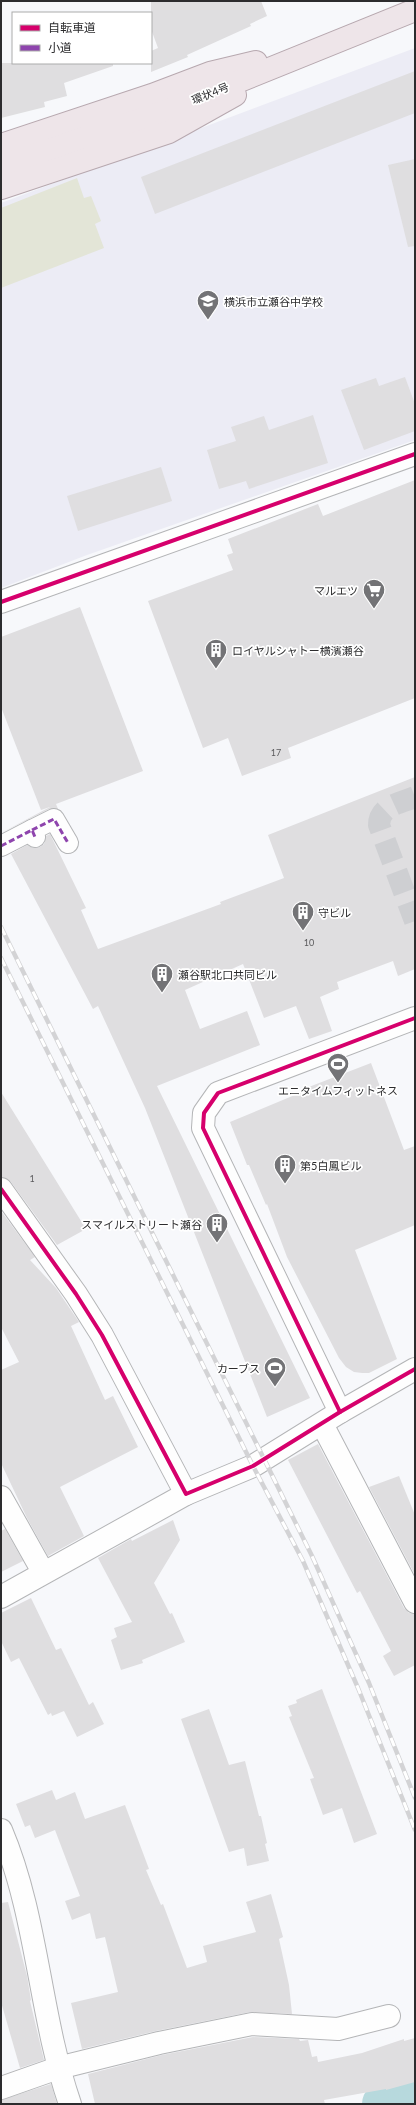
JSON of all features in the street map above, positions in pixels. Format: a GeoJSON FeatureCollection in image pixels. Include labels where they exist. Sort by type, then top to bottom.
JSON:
{"type":"FeatureCollection","features":[{"type":"Feature","properties":{"kind":"main road","name":"環状4号"},"geometry":{"type":"LineString","coordinates":[[1,166],[162,112],[415,10]]}},
{"type":"Feature","properties":{"kind":"main road"},"geometry":{"type":"LineString","coordinates":[[1,146],[152,95],[210,73],[320,48]]}},
{"type":"Feature","properties":{"kind":"main road"},"geometry":{"type":"LineString","coordinates":[[1,188],[168,132],[320,48]]}},
{"type":"Feature","properties":{"kind":"street"},"geometry":{"type":"LineString","coordinates":[[1,602],[415,454]]}},
{"type":"Feature","properties":{"kind":"street"},"geometry":{"type":"LineString","coordinates":[[1,846],[33,834],[54,819],[68,843]]}},
{"type":"Feature","properties":{"kind":"street"},"geometry":{"type":"LineString","coordinates":[[340,1412],[203,1128],[204,1113],[218,1093],[415,1019]]}},
{"type":"Feature","properties":{"kind":"street"},"geometry":{"type":"LineString","coordinates":[[1,1190],[76,1294],[102,1335],[186,1494]]}},
{"type":"Feature","properties":{"kind":"street"},"geometry":{"type":"LineString","coordinates":[[1,1597],[43,1572],[186,1494],[253,1466],[340,1412],[415,1369]]}},
{"type":"Feature","properties":{"kind":"street"},"geometry":{"type":"LineString","coordinates":[[322,1424],[415,1602]]}},
{"type":"Feature","properties":{"kind":"street"},"geometry":{"type":"LineString","coordinates":[[1,1497],[43,1572]]}},
{"type":"Feature","properties":{"kind":"street"},"geometry":{"type":"LineString","coordinates":[[1,1830],[12,1855],[26,1902],[58,2068],[70,2104]]}},
{"type":"Feature","properties":{"kind":"street"},"geometry":{"type":"LineString","coordinates":[[1,2088],[58,2068],[158,2043],[252,2024],[338,2029],[389,2016]]}},
{"type":"Feature","properties":{"kind":"shaded area","name":"横浜市立瀬谷中学校"},"geometry":{"type":"Polygon","coordinates":[[[415,48],[415,440],[87,555],[1,588],[1,203],[415,48]]]}},
{"type":"Feature","properties":{"kind":"shaded area"},"geometry":{"type":"Polygon","coordinates":[[[77,178],[84,198],[91,196],[101,221],[95,224],[104,248],[1,288],[1,208],[77,178]]]}},
{"type":"Feature","properties":{"kind":"building"},"geometry":{"type":"Polygon","coordinates":[[[151,1],[261,1],[267,16],[250,24],[251,26],[187,55],[188,57],[151,72],[152,51],[158,48],[152,32],[151,1]]]}},
{"type":"Feature","properties":{"kind":"building"},"geometry":{"type":"Polygon","coordinates":[[[1,63],[113,64],[113,66],[64,83],[67,96],[44,102],[45,107],[1,118],[1,63]]]}},
{"type":"Feature","properties":{"kind":"building"},"geometry":{"type":"Polygon","coordinates":[[[415,71],[415,113],[155,214],[141,177],[415,71]]]}},
{"type":"Feature","properties":{"kind":"building"},"geometry":{"type":"Polygon","coordinates":[[[415,159],[415,246],[408,247],[388,165],[415,159]]]}},
{"type":"Feature","properties":{"kind":"building"},"geometry":{"type":"Polygon","coordinates":[[[405,377],[415,404],[415,431],[364,450],[341,390],[376,378],[379,386],[405,377]]]}},
{"type":"Feature","properties":{"kind":"building"},"geometry":{"type":"Polygon","coordinates":[[[313,415],[328,463],[249,489],[246,481],[219,489],[207,450],[236,441],[231,427],[264,416],[269,430],[313,415]]]}},
{"type":"Feature","properties":{"kind":"building"},"geometry":{"type":"Polygon","coordinates":[[[161,467],[172,501],[78,531],[67,496],[161,467]]]}},
{"type":"Feature","properties":{"kind":"building"},"geometry":{"type":"Polygon","coordinates":[[[415,480],[415,698],[288,748],[291,758],[242,776],[228,738],[203,748],[148,601],[233,570],[227,555],[233,553],[228,539],[318,504],[323,516],[415,480]]]}},
{"type":"Feature","properties":{"kind":"building"},"geometry":{"type":"Polygon","coordinates":[[[80,607],[143,771],[56,804],[58,809],[49,809],[1,833],[50,807],[41,810],[1,707],[1,637],[80,607]]]}},
{"type":"Feature","properties":{"kind":"building"},"geometry":{"type":"Polygon","coordinates":[[[415,777],[415,969],[398,976],[393,961],[337,982],[339,989],[320,997],[332,1031],[309,1039],[296,1006],[264,1018],[243,964],[185,990],[200,1029],[247,1011],[260,1045],[157,1086],[310,1398],[267,1417],[145,1108],[98,1006],[93,1009],[11,854],[27,845],[33,848],[40,847],[44,844],[46,836],[50,834],[86,908],[81,910],[98,949],[221,904],[220,902],[284,878],[268,835],[415,777]]]}},
{"type":"Feature","properties":{"kind":"building"},"geometry":{"type":"Polygon","coordinates":[[[371,1063],[404,1150],[415,1146],[415,1225],[355,1250],[397,1359],[369,1373],[362,1373],[354,1372],[346,1367],[339,1358],[287,1257],[267,1204],[266,1205],[249,1165],[247,1165],[230,1122],[302,1092],[301,1090],[371,1063]]]}},
{"type":"Feature","properties":{"kind":"building"},"geometry":{"type":"Polygon","coordinates":[[[1,1092],[86,1229],[57,1245],[11,1182],[1,1177],[1,1092]]]}},
{"type":"Feature","properties":{"kind":"building"},"geometry":{"type":"Polygon","coordinates":[[[1,1211],[35,1257],[30,1260],[56,1288],[79,1322],[71,1326],[105,1400],[113,1396],[138,1447],[60,1487],[84,1536],[48,1556],[27,1518],[1,1463],[1,1370],[19,1362],[1,1327],[1,1211]]]}},
{"type":"Feature","properties":{"kind":"building"},"geometry":{"type":"Polygon","coordinates":[[[318,1444],[404,1608],[409,1613],[415,1614],[415,1665],[394,1676],[383,1656],[391,1651],[360,1591],[357,1593],[288,1460],[318,1444]]]}},
{"type":"Feature","properties":{"kind":"building"},"geometry":{"type":"Polygon","coordinates":[[[399,1476],[415,1515],[415,1575],[369,1487],[399,1476]]]}},
{"type":"Feature","properties":{"kind":"building"},"geometry":{"type":"Polygon","coordinates":[[[173,1520],[180,1540],[154,1583],[170,1614],[172,1613],[185,1642],[142,1660],[143,1663],[121,1670],[111,1640],[117,1637],[114,1628],[132,1622],[98,1558],[131,1539],[132,1541],[173,1520]]]}},
{"type":"Feature","properties":{"kind":"building"},"geometry":{"type":"Polygon","coordinates":[[[5,1529],[23,1561],[1,1572],[1,1531],[5,1529]]]}},
{"type":"Feature","properties":{"kind":"building"},"geometry":{"type":"Polygon","coordinates":[[[31,1598],[56,1650],[61,1648],[89,1705],[93,1702],[104,1724],[77,1737],[64,1711],[52,1716],[51,1713],[48,1715],[19,1658],[11,1662],[1,1641],[1,1613],[31,1598]]]}},
{"type":"Feature","properties":{"kind":"building"},"geometry":{"type":"Polygon","coordinates":[[[322,1689],[377,1834],[354,1843],[342,1808],[323,1815],[310,1779],[314,1778],[289,1717],[292,1716],[288,1706],[297,1703],[296,1700],[322,1689]]]}},
{"type":"Feature","properties":{"kind":"building"},"geometry":{"type":"Polygon","coordinates":[[[209,1709],[229,1765],[245,1761],[259,1816],[261,1816],[269,1861],[247,1866],[244,1848],[229,1852],[181,1719],[209,1709]]]}},
{"type":"Feature","properties":{"kind":"building"},"geometry":{"type":"Polygon","coordinates":[[[52,1790],[56,1800],[75,1792],[85,1819],[125,1805],[149,1869],[146,1870],[161,1905],[163,1904],[187,1968],[207,1962],[203,1946],[256,1932],[246,1902],[271,1894],[283,1937],[279,1939],[289,1985],[292,2014],[250,2012],[156,2031],[82,2049],[71,2003],[118,1992],[105,1937],[96,1939],[90,1913],[72,1920],[65,1901],[80,1896],[55,1830],[35,1838],[30,1825],[25,1827],[16,1804],[52,1790]]]}},
{"type":"Feature","properties":{"kind":"building"},"geometry":{"type":"Polygon","coordinates":[[[8,1902],[27,1976],[30,2001],[44,2060],[20,2068],[1,2002],[1,1903],[8,1902]]]}},
{"type":"Feature","properties":{"kind":"building"},"geometry":{"type":"Polygon","coordinates":[[[253,2037],[299,2039],[300,2041],[308,2040],[312,2057],[317,2056],[318,2062],[362,2053],[404,2039],[404,2041],[415,2038],[415,2082],[386,2090],[324,2100],[325,2104],[95,2104],[88,2074],[162,2055],[253,2037]]]}},
{"type":"Feature","properties":{"kind":"building"},"geometry":{"type":"Polygon","coordinates":[[[51,2084],[57,2104],[1,2104],[1,2100],[51,2084]]]}},
{"type":"Feature","properties":{"kind":"waterway"},"geometry":{"type":"LineString","coordinates":[[384,2104],[415,2092]]}},
{"type":"Feature","properties":{"kind":"tunnel"},"geometry":{"type":"LineString","coordinates":[[415,797],[397,803],[386,809],[380,819],[379,825],[415,921]]}},
{"type":"Feature","properties":{"kind":"railway"},"geometry":{"type":"LineString","coordinates":[[1,927],[312,1556],[369,1683],[415,1798]]}},
{"type":"Feature","properties":{"kind":"railway"},"geometry":{"type":"LineString","coordinates":[[1,958],[253,1466],[303,1561],[358,1688],[415,1830]]}},
{"type":"Feature","properties":{"kind":"marked path"},"geometry":{"type":"LineString","coordinates":[[32,830],[54,819],[68,843]]}},
{"type":"Feature","properties":{"kind":"marked path"},"geometry":{"type":"LineString","coordinates":[[1,846],[32,830],[35,837]]}},
{"type":"Feature","properties":{"kind":"cycle path"},"geometry":{"type":"LineString","coordinates":[[1,602],[415,454]]}},
{"type":"Feature","properties":{"kind":"cycle path"},"geometry":{"type":"LineString","coordinates":[[340,1412],[203,1128],[204,1113],[218,1093],[415,1018]]}},
{"type":"Feature","properties":{"kind":"cycle path"},"geometry":{"type":"LineString","coordinates":[[1,1189],[76,1294],[102,1335],[186,1494],[253,1466],[340,1412],[415,1369]]}},
{"type":"Feature","properties":{"kind":"place","name":"横浜市立瀬谷中学校"},"geometry":{"type":"Point","coordinates":[208,320]}},
{"type":"Feature","properties":{"kind":"place","name":"マルエツ"},"geometry":{"type":"Point","coordinates":[374,610]}},
{"type":"Feature","properties":{"kind":"place","name":"ロイヤルシャトー横濱瀬谷"},"geometry":{"type":"Point","coordinates":[216,670]}},
{"type":"Feature","properties":{"kind":"place","name":"守ビル"},"geometry":{"type":"Point","coordinates":[303,932]}},
{"type":"Feature","properties":{"kind":"place","name":"瀬谷駅北口共同ビル"},"geometry":{"type":"Point","coordinates":[162,994]}},
{"type":"Feature","properties":{"kind":"place","name":"エニタイムフィットネス"},"geometry":{"type":"Point","coordinates":[338,1084]}},
{"type":"Feature","properties":{"kind":"place","name":"第5白鳳ビル"},"geometry":{"type":"Point","coordinates":[285,1184]}},
{"type":"Feature","properties":{"kind":"place","name":"スマイルストリート瀬谷"},"geometry":{"type":"Point","coordinates":[217,1244]}},
{"type":"Feature","properties":{"kind":"place","name":"カーブス"},"geometry":{"type":"Point","coordinates":[275,1388]}}]}
